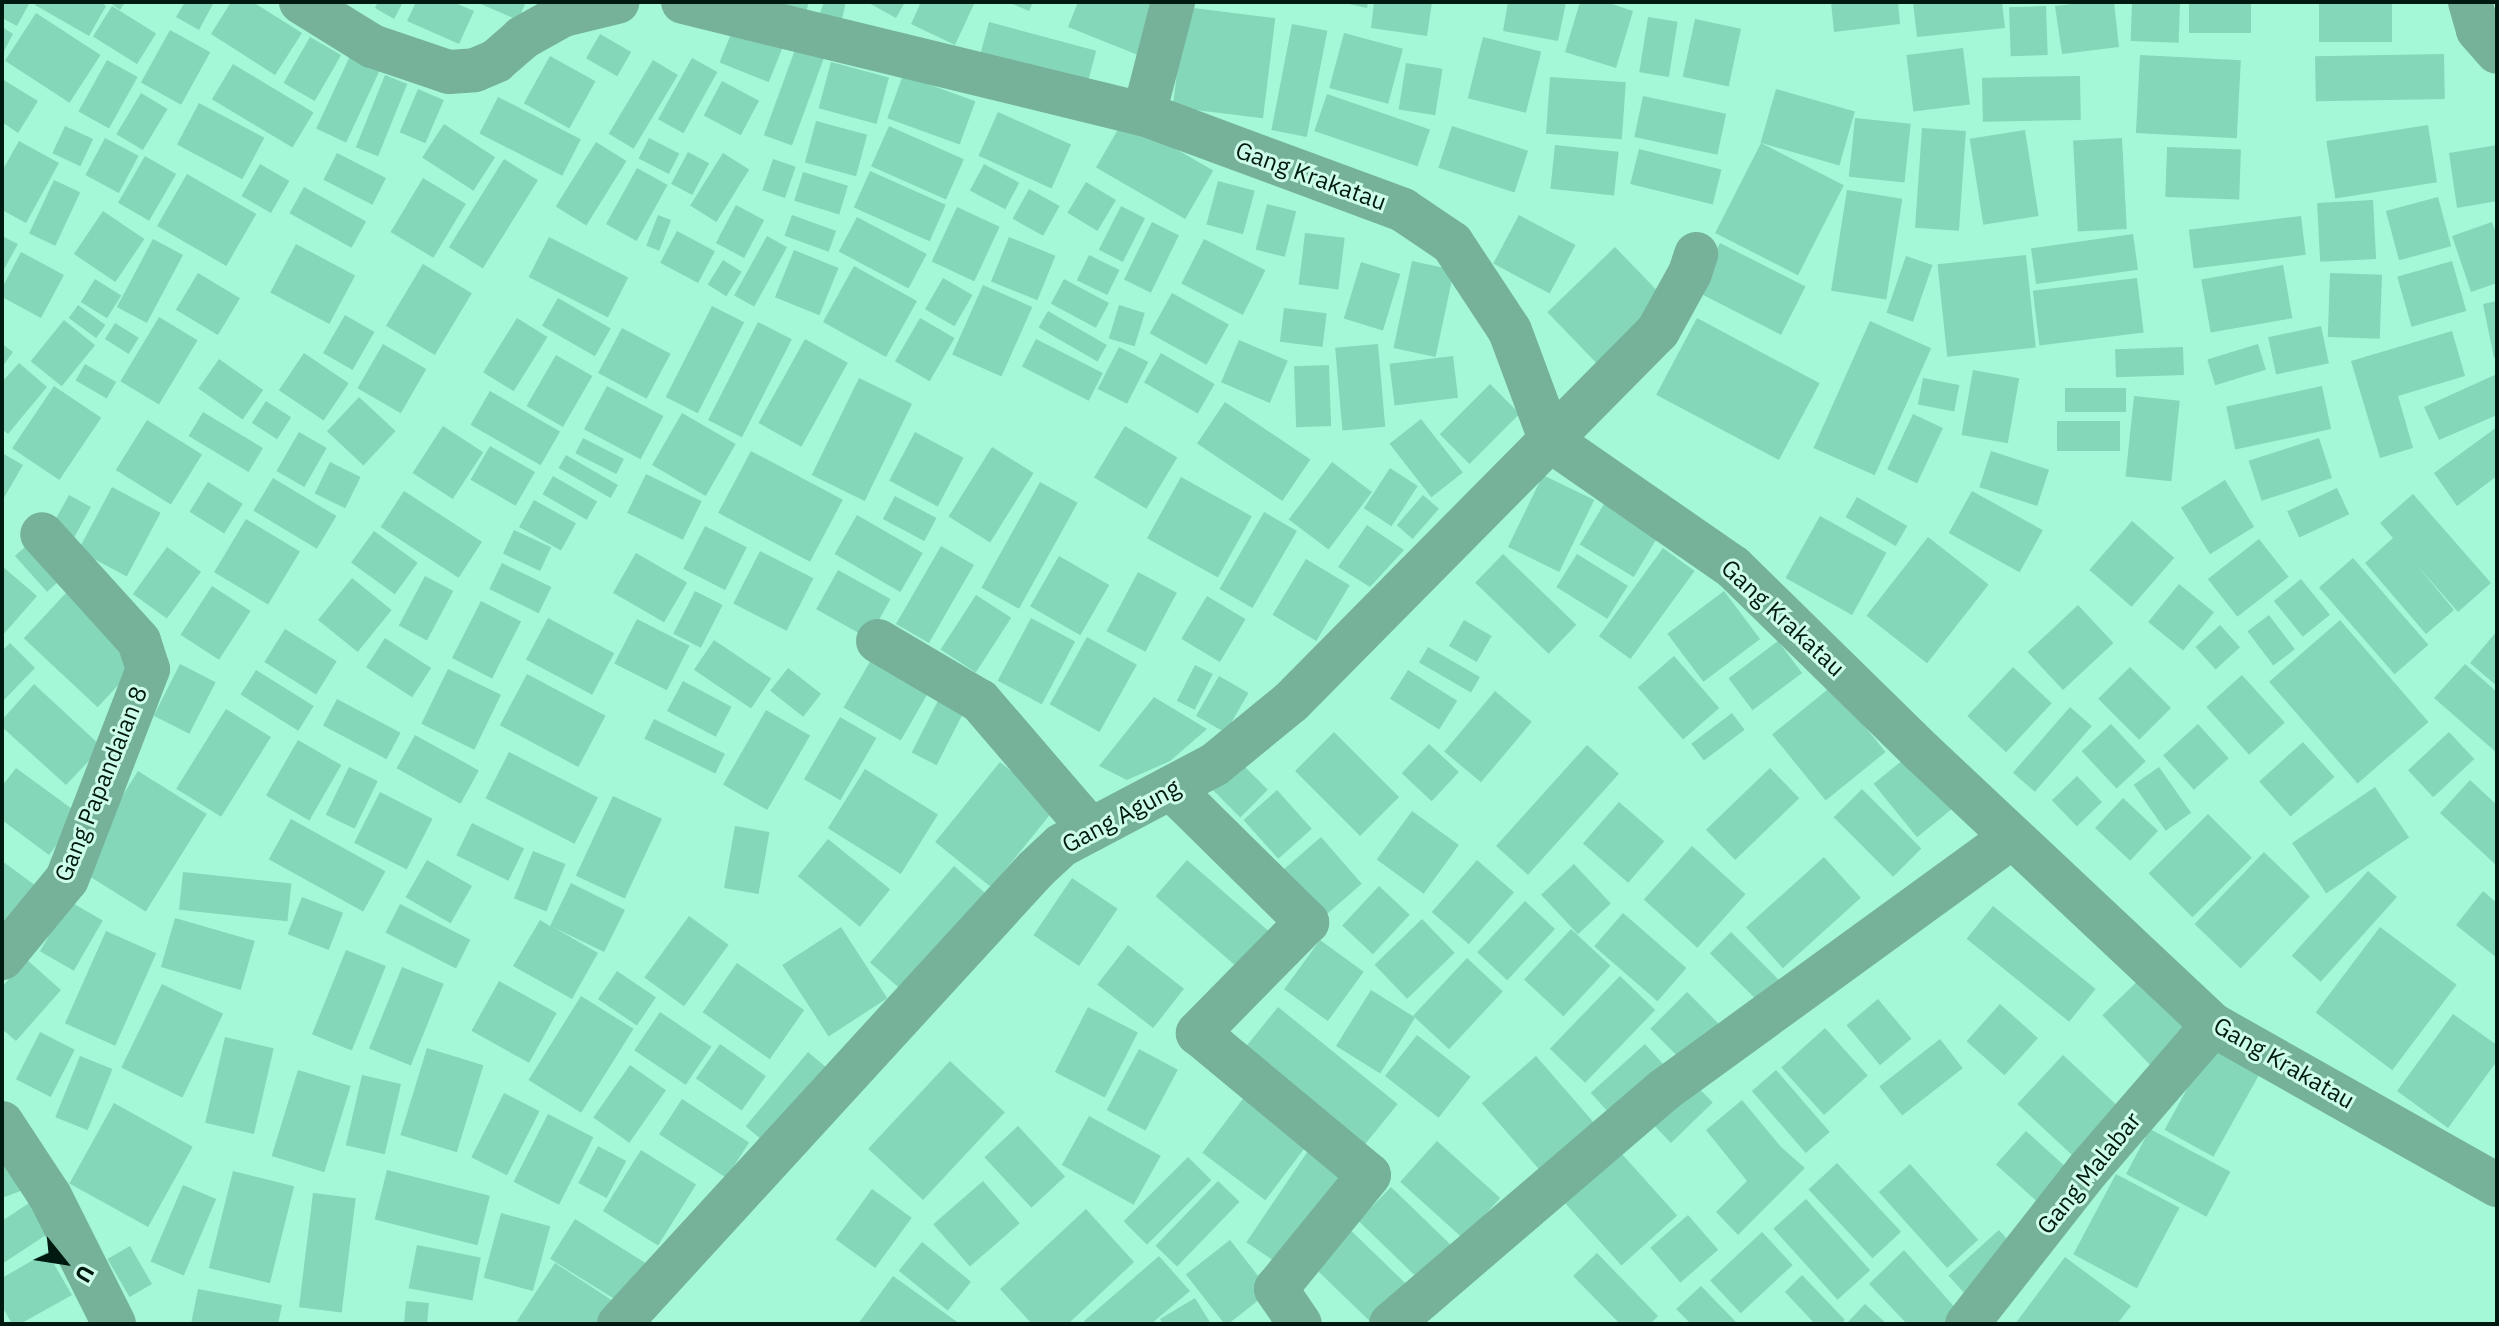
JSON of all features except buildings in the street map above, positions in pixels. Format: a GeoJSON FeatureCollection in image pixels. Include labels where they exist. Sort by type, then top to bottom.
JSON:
{"type":"FeatureCollection","features":[{"type":"Feature","properties":{"kind":"street"},"geometry":{"type":"LineString","coordinates":[[301,2],[372,46],[449,72],[475,70],[496,61],[522,38],[563,15],[617,2]]}},
{"type":"Feature","properties":{"kind":"street","name":"Gang Krakatau"},"geometry":{"type":"LineString","coordinates":[[683,2],[1144,114],[1403,210],[1452,243],[1510,331],[1551,441],[1733,567],[2012,837],[2213,1025],[2497,1185]]}},
{"type":"Feature","properties":{"kind":"street"},"geometry":{"type":"LineString","coordinates":[[1144,114],[1173,2]]}},
{"type":"Feature","properties":{"kind":"street"},"geometry":{"type":"LineString","coordinates":[[2470,2],[2478,30],[2497,52]]}},
{"type":"Feature","properties":{"kind":"street","name":"Gang Agung"},"geometry":{"type":"LineString","coordinates":[[619,1324],[1036,869],[1062,845],[1214,765],[1291,702],[1658,331],[1690,273],[1696,254]]}},
{"type":"Feature","properties":{"kind":"street","name":"Gang Papandaian 8"},"geometry":{"type":"LineString","coordinates":[[2,958],[67,879],[148,669],[139,641],[42,534]]}},
{"type":"Feature","properties":{"kind":"street"},"geometry":{"type":"LineString","coordinates":[[878,641],[980,701],[1091,830]]}},
{"type":"Feature","properties":{"kind":"street"},"geometry":{"type":"LineString","coordinates":[[1172,789],[1307,922],[1198,1033],[1369,1175],[1276,1289],[1300,1324]]}},
{"type":"Feature","properties":{"kind":"street"},"geometry":{"type":"LineString","coordinates":[[1391,1324],[1664,1090],[2012,837]]}},
{"type":"Feature","properties":{"kind":"street","name":"Gang Malabar"},"geometry":{"type":"LineString","coordinates":[[1967,1324],[2087,1171],[2213,1025]]}},
{"type":"Feature","properties":{"kind":"street"},"geometry":{"type":"LineString","coordinates":[[2,1123],[50,1196],[114,1324]]}}]}
